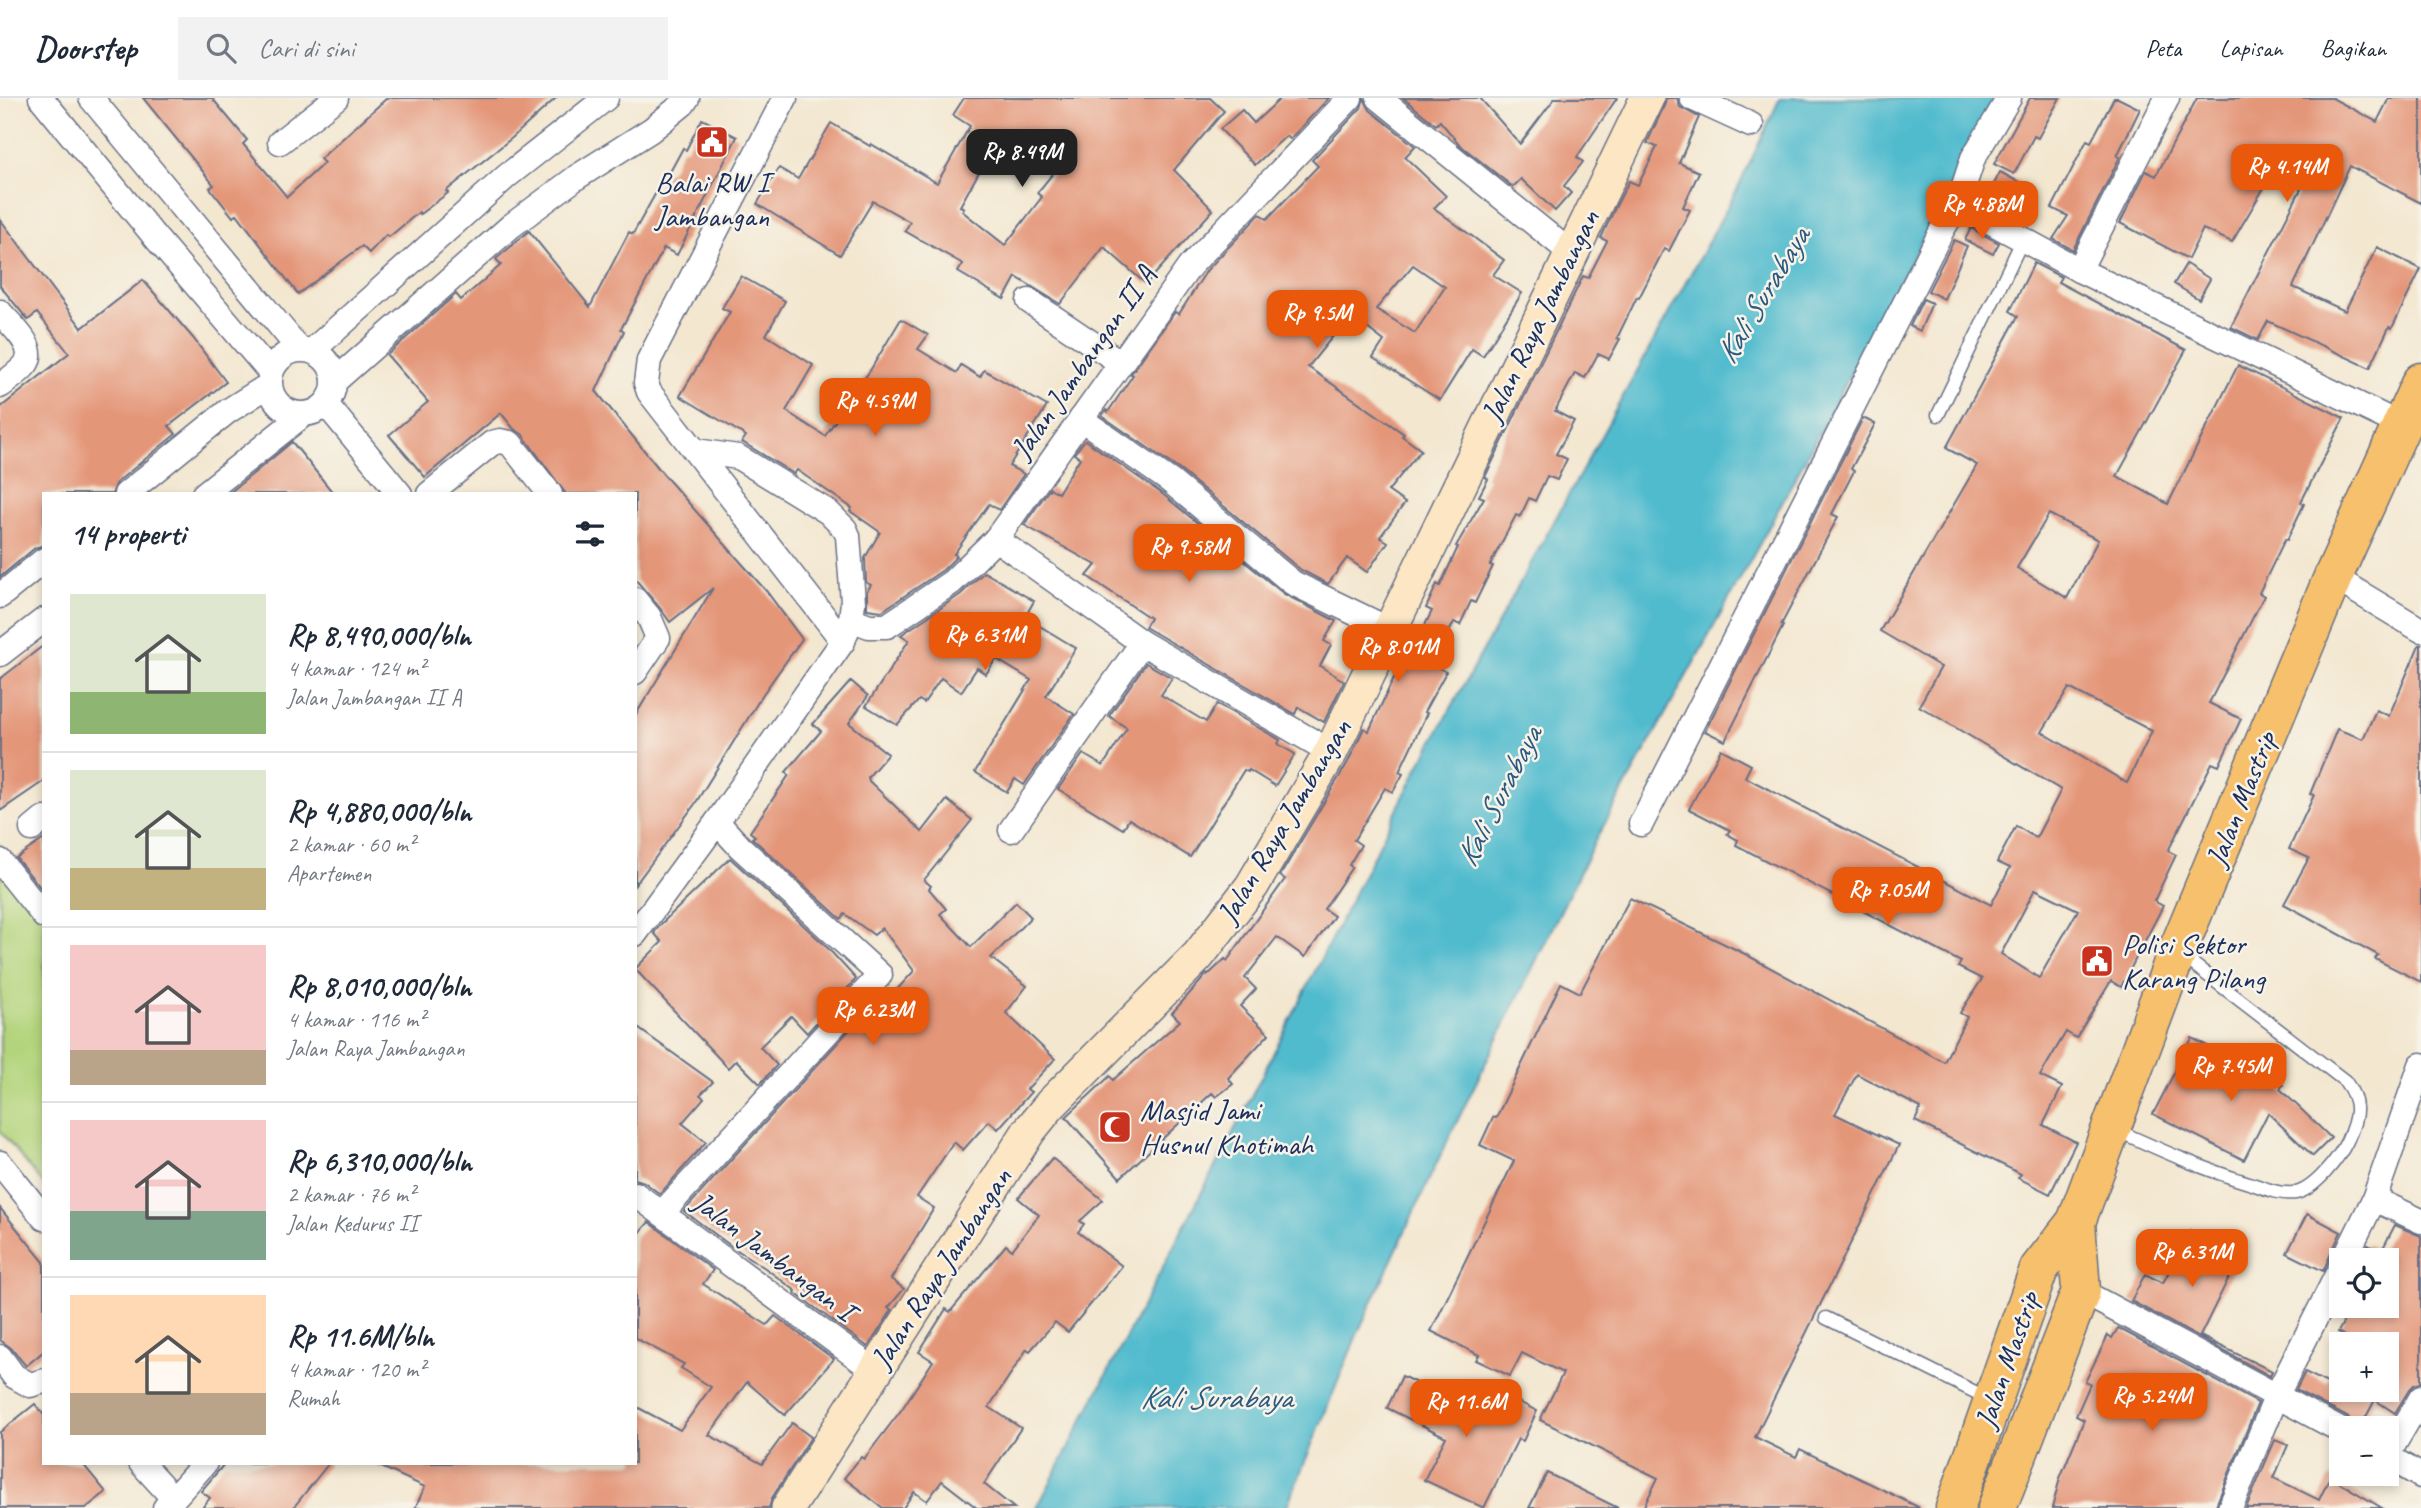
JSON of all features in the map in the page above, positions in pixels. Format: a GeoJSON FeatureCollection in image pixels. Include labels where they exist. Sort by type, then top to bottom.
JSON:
{"type":"FeatureCollection","features":[{"type":"Feature","properties":{"kind":"main road","name":"Jalan Raya Jambangan"},"geometry":{"type":"LineString","coordinates":[[788,1508],[1029,1131],[1050,1105],[1198,957],[1252,886],[1331,752],[1647,98]]}},
{"type":"Feature","properties":{"kind":"main road","name":"Jalan Mastrip"},"geometry":{"type":"LineString","coordinates":[[1955,1508],[2039,1269],[2076,1223],[2177,952],[2333,577],[2421,382]]}},
{"type":"Feature","properties":{"kind":"main road","name":"Jalan Mastrip"},"geometry":{"type":"LineString","coordinates":[[1997,1508],[2081,1291],[2076,1223]]}},
{"type":"Feature","properties":{"kind":"street"},"geometry":{"type":"LineString","coordinates":[[41,98],[270,378]]}},
{"type":"Feature","properties":{"kind":"street"},"geometry":{"type":"LineString","coordinates":[[91,98],[305,350]]}},
{"type":"Feature","properties":{"kind":"street"},"geometry":{"type":"LineString","coordinates":[[280,142],[336,98]]}},
{"type":"Feature","properties":{"kind":"street"},"geometry":{"type":"LineString","coordinates":[[305,350],[506,176],[606,98]]}},
{"type":"Feature","properties":{"kind":"street"},"geometry":{"type":"LineString","coordinates":[[335,381],[511,226],[577,177],[651,130],[687,98]]}},
{"type":"Feature","properties":{"kind":"street"},"geometry":{"type":"LineString","coordinates":[[785,98],[649,360],[646,383],[649,392],[696,451],[847,630]]}},
{"type":"Feature","properties":{"kind":"street","name":"Jalan Jambangan II A"},"geometry":{"type":"LineString","coordinates":[[847,630],[887,626],[952,582],[996,539],[1189,266],[1350,98]]}},
{"type":"Feature","properties":{"kind":"street"},"geometry":{"type":"LineString","coordinates":[[1379,98],[1571,253]]}},
{"type":"Feature","properties":{"kind":"street"},"geometry":{"type":"LineString","coordinates":[[1692,98],[1751,125]]}},
{"type":"Feature","properties":{"kind":"street"},"geometry":{"type":"LineString","coordinates":[[1641,824],[1942,230],[1958,204],[1973,158],[2009,98]]}},
{"type":"Feature","properties":{"kind":"street"},"geometry":{"type":"LineString","coordinates":[[2079,270],[2168,98]]}},
{"type":"Feature","properties":{"kind":"street"},"geometry":{"type":"LineString","coordinates":[[1958,204],[2079,270],[2401,425]]}},
{"type":"Feature","properties":{"kind":"street"},"geometry":{"type":"LineString","coordinates":[[1029,302],[1121,363]]}},
{"type":"Feature","properties":{"kind":"street"},"geometry":{"type":"LineString","coordinates":[[0,312],[27,344],[29,355],[25,365],[0,386]]}},
{"type":"Feature","properties":{"kind":"street"},"geometry":{"type":"LineString","coordinates":[[207,492],[315,409],[333,393],[335,381],[332,368],[324,357],[305,350],[286,352],[276,361],[270,378],[273,397],[291,413],[315,409]]}},
{"type":"Feature","properties":{"kind":"street"},"geometry":{"type":"LineString","coordinates":[[128,492],[270,378]]}},
{"type":"Feature","properties":{"kind":"street"},"geometry":{"type":"LineString","coordinates":[[315,409],[398,492]]}},
{"type":"Feature","properties":{"kind":"street"},"geometry":{"type":"LineString","coordinates":[[1081,419],[1170,481],[1293,583],[1390,631]]}},
{"type":"Feature","properties":{"kind":"street"},"geometry":{"type":"LineString","coordinates":[[431,492],[492,443],[500,441],[510,443],[548,492]]}},
{"type":"Feature","properties":{"kind":"street"},"geometry":{"type":"LineString","coordinates":[[637,931],[717,822],[847,630],[852,584],[845,529],[828,512],[738,457],[696,451]]}},
{"type":"Feature","properties":{"kind":"street"},"geometry":{"type":"LineString","coordinates":[[996,539],[1142,643],[1331,752]]}},
{"type":"Feature","properties":{"kind":"street"},"geometry":{"type":"LineString","coordinates":[[0,596],[42,562]]}},
{"type":"Feature","properties":{"kind":"street"},"geometry":{"type":"LineString","coordinates":[[2333,577],[2421,630]]}},
{"type":"Feature","properties":{"kind":"street"},"geometry":{"type":"LineString","coordinates":[[637,602],[649,617],[658,638],[637,669]]}},
{"type":"Feature","properties":{"kind":"street"},"geometry":{"type":"LineString","coordinates":[[0,654],[42,622]]}},
{"type":"Feature","properties":{"kind":"street"},"geometry":{"type":"LineString","coordinates":[[1012,830],[1142,643]]}},
{"type":"Feature","properties":{"kind":"street"},"geometry":{"type":"LineString","coordinates":[[662,1213],[880,975],[740,847],[717,822]]}},
{"type":"Feature","properties":{"kind":"street"},"geometry":{"type":"LineString","coordinates":[[0,861],[42,914]]}},
{"type":"Feature","properties":{"kind":"street"},"geometry":{"type":"LineString","coordinates":[[2350,1248],[2374,1199],[2421,1066]]}},
{"type":"Feature","properties":{"kind":"street"},"geometry":{"type":"LineString","coordinates":[[0,1163],[42,1216]]}},
{"type":"Feature","properties":{"kind":"street","name":"Jalan Jambangan I"},"geometry":{"type":"LineString","coordinates":[[637,1195],[874,1370]]}},
{"type":"Feature","properties":{"kind":"street"},"geometry":{"type":"LineString","coordinates":[[2374,1199],[2421,1221]]}},
{"type":"Feature","properties":{"kind":"street"},"geometry":{"type":"LineString","coordinates":[[2230,1508],[2277,1395],[2329,1290]]}},
{"type":"Feature","properties":{"kind":"street"},"geometry":{"type":"LineString","coordinates":[[2081,1291],[2329,1424]]}},
{"type":"Feature","properties":{"kind":"street"},"geometry":{"type":"LineString","coordinates":[[0,1357],[14,1376],[30,1385],[42,1382]]}},
{"type":"Feature","properties":{"kind":"street"},"geometry":{"type":"LineString","coordinates":[[2399,1436],[2421,1398]]}},
{"type":"Feature","properties":{"kind":"street"},"geometry":{"type":"LineString","coordinates":[[2399,1463],[2421,1476]]}},
{"type":"Feature","properties":{"kind":"street"},"geometry":{"type":"LineString","coordinates":[[142,1465],[169,1503],[203,1465]]}},
{"type":"Feature","properties":{"kind":"lane"},"geometry":{"type":"LineString","coordinates":[[1938,415],[2023,239]]}},
{"type":"Feature","properties":{"kind":"lane"},"geometry":{"type":"LineString","coordinates":[[2110,1128],[2206,1170],[2279,1193],[2297,1192],[2315,1184],[2347,1142],[2358,1107],[2352,1090],[2344,1081],[2177,952]]}},
{"type":"Feature","properties":{"kind":"lane"},"geometry":{"type":"LineString","coordinates":[[1826,1318],[1993,1401]]}},
{"type":"Feature","properties":{"kind":"green space"},"geometry":{"type":"Polygon","coordinates":[[[0,846],[42,898],[42,1183],[0,1131],[0,846]]]}},
{"type":"Feature","properties":{"kind":"water","name":"Kali Surabaya"},"geometry":{"type":"Polygon","coordinates":[[[1780,98],[1998,98],[1765,534],[1594,843],[1440,1156],[1359,1330],[1286,1508],[1037,1508],[1240,1119],[1417,770],[1739,186],[1780,98]]]}},
{"type":"Feature","properties":{"kind":"building"},"geometry":{"type":"Polygon","coordinates":[[[143,98],[212,98],[247,140],[243,144],[287,197],[324,163],[320,159],[387,98],[556,98],[446,191],[448,193],[420,214],[419,212],[389,237],[386,235],[369,253],[362,246],[298,294],[237,214],[233,217],[210,188],[214,185],[143,98]]]}},
{"type":"Feature","properties":{"kind":"building"},"geometry":{"type":"Polygon","coordinates":[[[964,98],[1210,98],[1224,111],[1174,170],[1213,210],[1146,284],[1104,247],[1060,304],[1016,277],[1004,299],[958,272],[963,264],[905,231],[910,222],[873,201],[840,255],[757,204],[779,168],[798,179],[831,123],[937,183],[970,126],[953,115],[964,98]],[[1025,142],[1010,161],[993,147],[960,206],[964,208],[962,211],[1005,245],[1042,197],[1037,193],[1054,172],[1025,142]]]}},
{"type":"Feature","properties":{"kind":"building"},"geometry":{"type":"Polygon","coordinates":[[[1281,98],[1329,98],[1290,139],[1286,136],[1255,165],[1220,129],[1242,110],[1254,123],[1281,98]]]}},
{"type":"Feature","properties":{"kind":"building"},"geometry":{"type":"Polygon","coordinates":[[[1364,98],[1370,110],[1415,146],[1405,157],[1446,196],[1434,208],[1504,260],[1493,275],[1522,293],[1483,356],[1472,349],[1440,400],[1373,358],[1384,341],[1350,315],[1308,367],[1404,434],[1402,436],[1421,450],[1388,491],[1405,503],[1380,537],[1388,542],[1367,572],[1347,558],[1328,584],[1301,570],[1180,470],[1102,416],[1106,410],[1108,412],[1175,312],[1179,314],[1207,270],[1260,214],[1267,219],[1318,166],[1312,160],[1361,108],[1364,98]],[[1413,265],[1376,309],[1415,333],[1445,287],[1413,265]]]}},
{"type":"Feature","properties":{"kind":"building"},"geometry":{"type":"Polygon","coordinates":[[[1403,98],[1480,98],[1520,144],[1555,98],[1617,98],[1577,157],[1583,162],[1564,186],[1571,193],[1555,211],[1521,179],[1513,187],[1460,145],[1440,121],[1436,125],[1403,98]]]}},
{"type":"Feature","properties":{"kind":"building"},"geometry":{"type":"Polygon","coordinates":[[[1666,98],[1677,98],[1680,107],[1699,117],[1679,163],[1699,172],[1683,207],[1690,210],[1669,251],[1664,249],[1639,298],[1637,297],[1609,359],[1598,354],[1585,378],[1575,373],[1555,411],[1574,421],[1556,454],[1567,459],[1557,480],[1547,476],[1535,501],[1529,498],[1520,517],[1516,515],[1490,565],[1493,566],[1475,603],[1471,601],[1460,625],[1454,622],[1433,664],[1446,672],[1424,712],[1427,713],[1399,772],[1403,774],[1393,792],[1385,788],[1354,840],[1361,845],[1349,865],[1352,867],[1324,909],[1334,916],[1305,957],[1277,937],[1245,978],[1256,989],[1240,1006],[1269,1034],[1228,1078],[1233,1084],[1216,1097],[1212,1093],[1120,1178],[1066,1117],[1110,1076],[1113,1080],[1180,1021],[1172,1013],[1207,974],[1225,959],[1227,961],[1285,879],[1280,876],[1348,762],[1364,728],[1369,731],[1399,667],[1403,669],[1432,611],[1426,608],[1437,584],[1440,586],[1458,547],[1456,546],[1484,498],[1479,496],[1488,479],[1485,477],[1583,276],[1588,278],[1607,241],[1601,238],[1615,208],[1629,181],[1638,185],[1657,147],[1647,143],[1666,98]]]}},
{"type":"Feature","properties":{"kind":"building"},"geometry":{"type":"Polygon","coordinates":[[[2030,98],[2060,98],[2038,138],[2034,136],[2014,174],[1994,164],[2030,98]]]}},
{"type":"Feature","properties":{"kind":"building"},"geometry":{"type":"Polygon","coordinates":[[[2114,98],[2140,109],[2117,156],[2120,157],[2073,250],[2053,239],[2068,216],[2052,208],[2087,140],[2091,142],[2114,98]]]}},
{"type":"Feature","properties":{"kind":"building"},"geometry":{"type":"Polygon","coordinates":[[[2197,98],[2332,98],[2377,122],[2389,98],[2421,98],[2421,203],[2350,166],[2293,287],[2345,311],[2377,247],[2421,269],[2370,368],[2268,321],[2258,340],[2231,327],[2306,179],[2278,164],[2232,242],[2203,229],[2188,259],[2120,223],[2146,171],[2156,176],[2197,98]]]}},
{"type":"Feature","properties":{"kind":"building"},"geometry":{"type":"Polygon","coordinates":[[[702,119],[737,137],[677,255],[664,248],[621,329],[624,331],[596,391],[664,475],[767,592],[802,639],[763,694],[695,804],[637,882],[637,713],[713,588],[670,622],[637,581],[637,492],[565,492],[522,434],[514,429],[501,413],[425,477],[389,435],[428,402],[387,355],[456,294],[461,300],[501,265],[496,259],[529,231],[590,307],[629,232],[633,234],[668,171],[670,172],[683,148],[686,150],[702,119]]]}},
{"type":"Feature","properties":{"kind":"building"},"geometry":{"type":"Polygon","coordinates":[[[2000,172],[2028,187],[2013,217],[1985,202],[2000,172]]]}},
{"type":"Feature","properties":{"kind":"building"},"geometry":{"type":"Polygon","coordinates":[[[0,219],[82,328],[143,280],[193,338],[226,382],[169,426],[176,434],[117,482],[113,492],[42,492],[42,546],[35,548],[0,577],[0,408],[69,353],[37,313],[28,320],[0,286],[0,219]]]}},
{"type":"Feature","properties":{"kind":"building"},"geometry":{"type":"Polygon","coordinates":[[[1971,228],[1999,243],[1993,254],[1965,240],[1971,228]]]}},
{"type":"Feature","properties":{"kind":"building"},"geometry":{"type":"Polygon","coordinates":[[[1954,240],[1967,246],[1944,299],[1928,291],[1954,240]]]}},
{"type":"Feature","properties":{"kind":"building"},"geometry":{"type":"Polygon","coordinates":[[[2034,263],[2061,277],[2058,282],[2186,350],[2117,476],[2168,504],[2238,365],[2344,418],[2259,593],[2264,596],[2209,703],[2241,719],[2219,766],[2212,763],[2168,851],[2176,855],[2154,901],[2163,906],[2121,987],[2111,981],[2076,1038],[2066,1032],[2040,1076],[2062,1087],[2043,1125],[2076,1142],[2050,1194],[2018,1178],[2021,1174],[1915,1121],[1921,1108],[1857,1074],[1835,1114],[1899,1145],[1755,1437],[1796,1457],[1800,1449],[1920,1508],[1643,1508],[1658,1478],[1540,1420],[1563,1373],[1522,1353],[1510,1376],[1476,1360],[1479,1355],[1431,1331],[1514,1161],[1480,1145],[1493,1117],[1496,1118],[1561,983],[1580,993],[1630,898],[1745,954],[1944,1062],[1967,1017],[1960,1013],[1982,979],[1958,967],[1961,962],[1736,845],[1738,840],[1727,834],[1730,830],[1689,809],[1721,749],[1751,765],[1745,777],[1991,905],[2010,868],[1997,862],[2016,826],[2036,838],[2061,790],[1919,706],[1941,667],[1880,631],[1977,465],[1946,448],[2018,316],[2010,311],[2034,263]],[[2049,514],[2017,568],[2067,598],[2098,540],[2049,514]],[[2069,688],[2042,732],[2127,783],[2152,731],[2069,688]],[[2035,889],[2001,954],[2039,978],[2078,910],[2035,889]]]}},
{"type":"Feature","properties":{"kind":"building"},"geometry":{"type":"Polygon","coordinates":[[[2186,264],[2210,279],[2199,299],[2174,284],[2186,264]]]}},
{"type":"Feature","properties":{"kind":"building"},"geometry":{"type":"Polygon","coordinates":[[[741,276],[785,301],[766,335],[813,365],[786,411],[825,436],[901,319],[928,335],[918,349],[957,373],[961,365],[980,377],[984,370],[1047,406],[1009,466],[1024,474],[999,510],[989,504],[954,554],[957,556],[943,570],[882,611],[867,609],[867,591],[871,585],[866,582],[865,558],[880,532],[850,511],[852,508],[797,470],[794,474],[742,442],[746,436],[680,396],[730,312],[722,308],[741,276]]]}},
{"type":"Feature","properties":{"kind":"building"},"geometry":{"type":"Polygon","coordinates":[[[1923,299],[1932,303],[1920,331],[1910,326],[1923,299]]]}},
{"type":"Feature","properties":{"kind":"building"},"geometry":{"type":"Polygon","coordinates":[[[1863,418],[1875,424],[1851,469],[1854,471],[1832,514],[1838,517],[1781,625],[1783,626],[1725,741],[1705,731],[1863,418]]]}},
{"type":"Feature","properties":{"kind":"building"},"geometry":{"type":"Polygon","coordinates":[[[1085,440],[1161,493],[1284,594],[1336,621],[1324,641],[1331,645],[1320,666],[1344,681],[1324,722],[1298,707],[1295,714],[1145,627],[1150,618],[1087,576],[1096,565],[1024,525],[1050,488],[1058,493],[1080,458],[1074,454],[1085,440]]]}},
{"type":"Feature","properties":{"kind":"building"},"geometry":{"type":"Polygon","coordinates":[[[292,442],[332,492],[230,492],[292,442]]]}},
{"type":"Feature","properties":{"kind":"building"},"geometry":{"type":"Polygon","coordinates":[[[984,572],[1034,601],[1025,617],[1076,648],[1046,696],[1074,714],[1024,785],[1015,779],[1007,792],[975,772],[1031,680],[996,659],[986,674],[977,668],[961,692],[941,678],[924,703],[919,700],[897,725],[866,706],[909,640],[901,635],[961,594],[984,572]]]}},
{"type":"Feature","properties":{"kind":"building"},"geometry":{"type":"Polygon","coordinates":[[[2419,645],[2421,982],[2375,959],[2378,955],[2284,904],[2309,858],[2289,849],[2314,795],[2310,794],[2337,729],[2363,739],[2376,710],[2389,716],[2419,645]]]}},
{"type":"Feature","properties":{"kind":"building"},"geometry":{"type":"Polygon","coordinates":[[[42,647],[42,782],[0,811],[0,679],[42,647]]]}},
{"type":"Feature","properties":{"kind":"building"},"geometry":{"type":"Polygon","coordinates":[[[1146,663],[1172,678],[1161,695],[1206,722],[1217,704],[1280,740],[1278,744],[1295,754],[1275,786],[1249,770],[1244,770],[1190,857],[1129,819],[1123,829],[1058,789],[1083,754],[1103,766],[1127,728],[1109,716],[1146,663]]]}},
{"type":"Feature","properties":{"kind":"building"},"geometry":{"type":"Polygon","coordinates":[[[851,681],[868,696],[849,723],[888,754],[868,777],[869,781],[922,832],[947,800],[972,820],[924,880],[946,909],[940,914],[971,947],[1016,902],[1031,917],[991,958],[1027,986],[1006,1013],[1055,1059],[1027,1089],[1031,1092],[998,1129],[989,1121],[963,1150],[954,1142],[917,1197],[934,1208],[891,1279],[904,1289],[888,1308],[892,1310],[868,1347],[765,1268],[684,1211],[876,1001],[881,1007],[914,971],[882,928],[874,935],[845,914],[841,919],[752,838],[755,836],[750,832],[789,775],[786,772],[821,731],[813,724],[851,681]]]}},
{"type":"Feature","properties":{"kind":"building"},"geometry":{"type":"Polygon","coordinates":[[[42,840],[42,890],[16,858],[42,840]]]}},
{"type":"Feature","properties":{"kind":"building"},"geometry":{"type":"Polygon","coordinates":[[[730,858],[825,945],[856,979],[807,1033],[791,1016],[760,1047],[777,1065],[760,1084],[736,1060],[728,1068],[637,971],[637,967],[662,942],[654,933],[730,858]]]}},
{"type":"Feature","properties":{"kind":"building"},"geometry":{"type":"Polygon","coordinates":[[[637,1027],[713,1082],[700,1095],[704,1098],[682,1123],[706,1142],[660,1194],[637,1180],[637,1027]]]}},
{"type":"Feature","properties":{"kind":"building"},"geometry":{"type":"Polygon","coordinates":[[[2192,1038],[2283,1085],[2280,1089],[2331,1138],[2313,1156],[2268,1113],[2244,1160],[2153,1114],[2192,1038]]]}},
{"type":"Feature","properties":{"kind":"building"},"geometry":{"type":"Polygon","coordinates":[[[1052,1158],[1103,1200],[1080,1221],[1084,1224],[1078,1232],[1122,1266],[1068,1332],[1055,1322],[1030,1351],[1027,1349],[989,1407],[1021,1428],[984,1484],[1014,1508],[977,1508],[942,1481],[927,1501],[914,1492],[903,1508],[883,1508],[844,1478],[861,1457],[864,1459],[902,1409],[933,1361],[919,1352],[946,1309],[950,1312],[1006,1245],[1012,1250],[1039,1215],[1018,1198],[1052,1158]]]}},
{"type":"Feature","properties":{"kind":"building"},"geometry":{"type":"Polygon","coordinates":[[[0,1208],[42,1260],[42,1353],[26,1366],[11,1348],[0,1340],[0,1208]]]}},
{"type":"Feature","properties":{"kind":"building"},"geometry":{"type":"Polygon","coordinates":[[[2307,1214],[2341,1232],[2334,1248],[2329,1248],[2329,1258],[2323,1271],[2287,1253],[2307,1214]]]}},
{"type":"Feature","properties":{"kind":"building"},"geometry":{"type":"Polygon","coordinates":[[[649,1222],[713,1270],[703,1284],[767,1325],[775,1316],[834,1359],[785,1415],[747,1382],[709,1435],[762,1464],[792,1423],[811,1437],[772,1498],[769,1508],[415,1508],[425,1487],[377,1465],[637,1465],[637,1407],[680,1430],[711,1387],[681,1368],[684,1364],[637,1339],[637,1236],[649,1222]]]}},
{"type":"Feature","properties":{"kind":"building"},"geometry":{"type":"Polygon","coordinates":[[[2395,1225],[2421,1236],[2421,1383],[2409,1390],[2395,1413],[2378,1402],[2399,1402],[2399,1332],[2338,1332],[2346,1318],[2399,1318],[2399,1248],[2383,1248],[2395,1225]]]}},
{"type":"Feature","properties":{"kind":"building"},"geometry":{"type":"Polygon","coordinates":[[[2190,1231],[2239,1257],[2200,1336],[2272,1371],[2270,1376],[2131,1301],[2145,1274],[2163,1283],[2190,1231]]]}},
{"type":"Feature","properties":{"kind":"building"},"geometry":{"type":"Polygon","coordinates":[[[2118,1328],[2258,1403],[2215,1508],[2052,1508],[2060,1478],[2084,1420],[2076,1416],[2090,1384],[2085,1382],[2108,1335],[2112,1338],[2118,1328]]]}},
{"type":"Feature","properties":{"kind":"building"},"geometry":{"type":"Polygon","coordinates":[[[2305,1372],[2327,1383],[2329,1380],[2329,1402],[2374,1402],[2366,1416],[2345,1416],[2296,1390],[2305,1372]]]}},
{"type":"Feature","properties":{"kind":"building"},"geometry":{"type":"Polygon","coordinates":[[[1402,1376],[1447,1398],[1444,1404],[1481,1423],[1497,1391],[1537,1411],[1523,1441],[1518,1439],[1484,1508],[1424,1480],[1446,1437],[1387,1408],[1402,1376]]]}},
{"type":"Feature","properties":{"kind":"building"},"geometry":{"type":"Polygon","coordinates":[[[35,1404],[42,1413],[42,1465],[84,1465],[106,1492],[86,1508],[0,1508],[0,1432],[35,1404]]]}},
{"type":"Feature","properties":{"kind":"building"},"geometry":{"type":"Polygon","coordinates":[[[2275,1440],[2288,1445],[2274,1478],[2319,1500],[2329,1479],[2329,1486],[2345,1486],[2382,1508],[2246,1508],[2275,1440]]]}},
{"type":"Feature","properties":{"kind":"building"},"geometry":{"type":"Polygon","coordinates":[[[223,1465],[327,1465],[293,1508],[202,1508],[210,1498],[201,1491],[223,1465]]]}},
{"type":"Feature","properties":{"kind":"building"},"geometry":{"type":"Polygon","coordinates":[[[1547,1473],[1618,1508],[1529,1508],[1547,1473]]]}},
{"type":"Feature","properties":{"kind":"place","name":"Balai RW I Jambangan"},"geometry":{"type":"Point","coordinates":[712,142]}},
{"type":"Feature","properties":{"kind":"place","name":"Polisi Sektor Karang Pilang"},"geometry":{"type":"Point","coordinates":[2097,961]}},
{"type":"Feature","properties":{"kind":"place","name":"Masjid Jami Husnul Khotimah"},"geometry":{"type":"Point","coordinates":[1115,1127]}}]}
